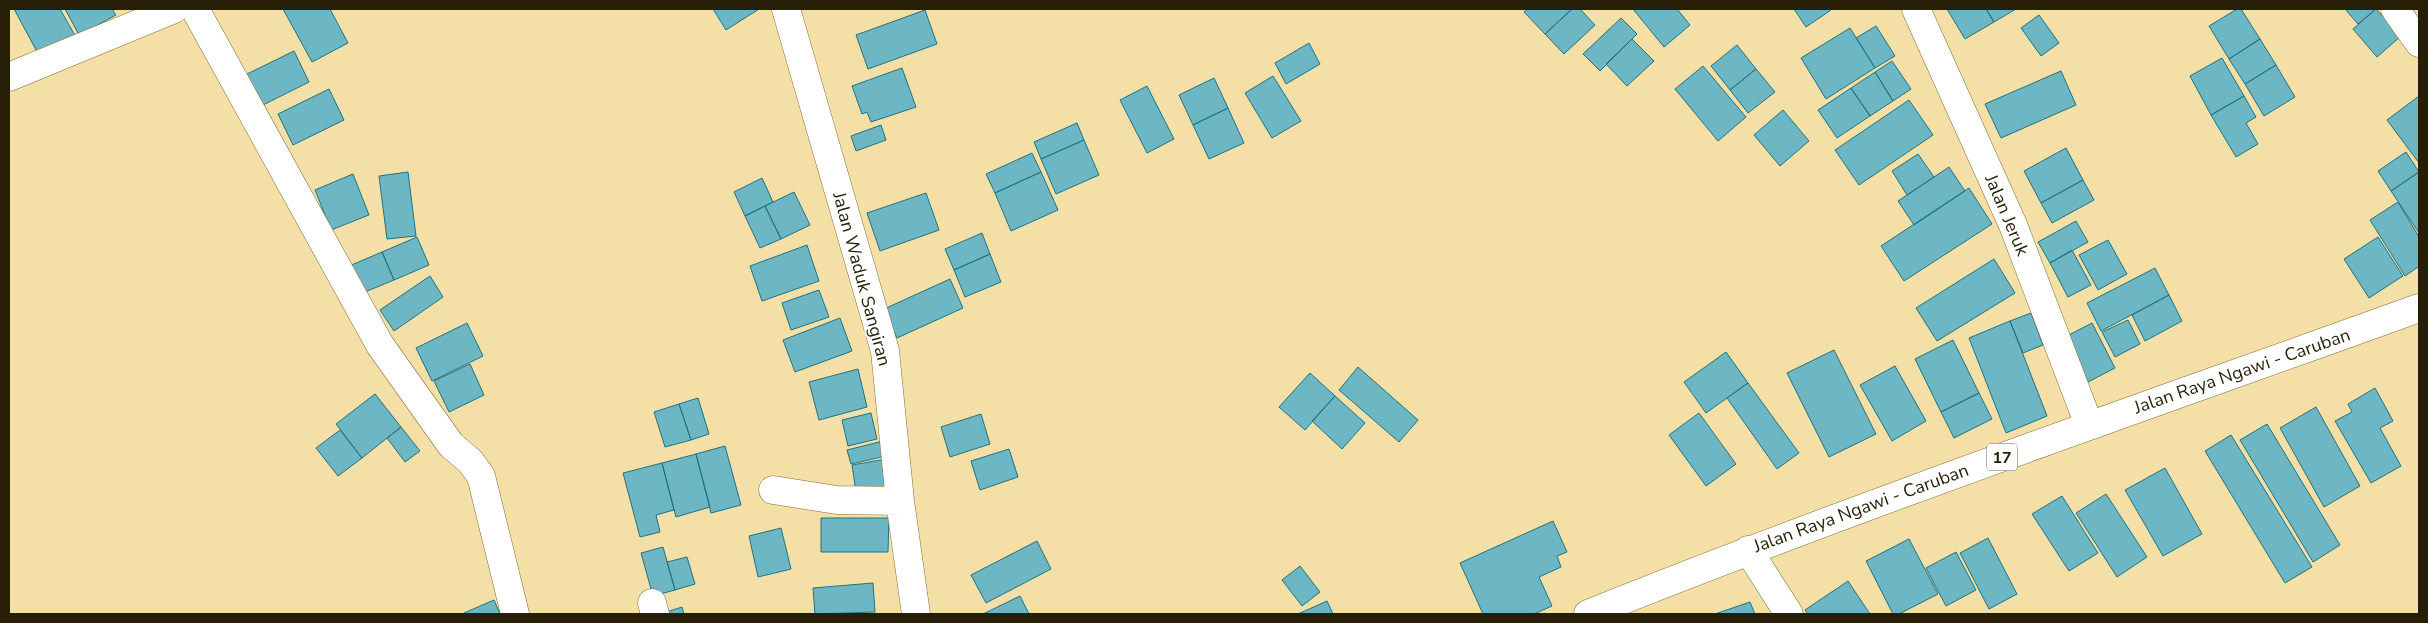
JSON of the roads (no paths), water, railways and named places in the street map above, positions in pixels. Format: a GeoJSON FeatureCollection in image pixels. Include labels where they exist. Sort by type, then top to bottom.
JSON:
{"type":"FeatureCollection","features":[{"type":"Feature","properties":{"kind":"main road"},"geometry":{"type":"LineString","coordinates":[[10,74],[174,9]]}},
{"type":"Feature","properties":{"kind":"main road"},"geometry":{"type":"LineString","coordinates":[[196,9],[380,345],[451,445],[470,461],[481,476],[515,614]]}},
{"type":"Feature","properties":{"kind":"main road","name":"Jalan Waduk Sangiran"},"geometry":{"type":"LineString","coordinates":[[786,9],[885,351],[900,501],[916,614]]}},
{"type":"Feature","properties":{"kind":"main road","name":"Jalan Jeruk"},"geometry":{"type":"LineString","coordinates":[[1916,9],[2013,225],[2089,425]]}},
{"type":"Feature","properties":{"kind":"main road"},"geometry":{"type":"LineString","coordinates":[[2395,9],[2419,43]]}},
{"type":"Feature","properties":{"kind":"main road","name":"Jalan Raya Ngawi - Caruban"},"geometry":{"type":"LineString","coordinates":[[1588,614],[1748,550],[2089,425],[2419,308]]}},
{"type":"Feature","properties":{"kind":"main road"},"geometry":{"type":"LineString","coordinates":[[773,490],[837,500],[900,501]]}},
{"type":"Feature","properties":{"kind":"main road"},"geometry":{"type":"LineString","coordinates":[[1748,550],[1789,614]]}}]}
